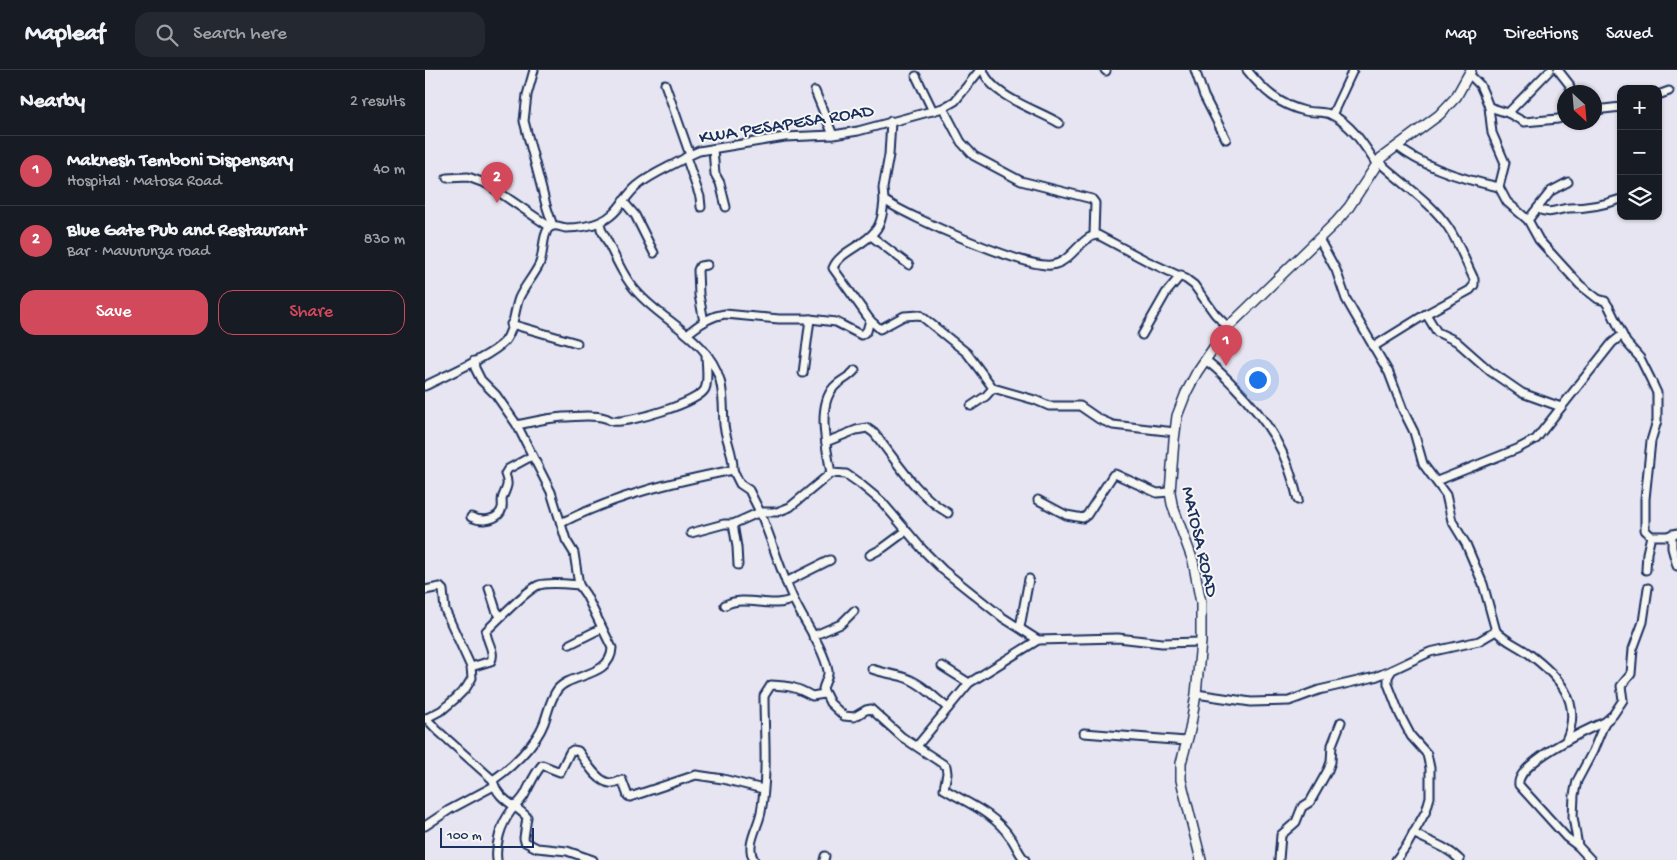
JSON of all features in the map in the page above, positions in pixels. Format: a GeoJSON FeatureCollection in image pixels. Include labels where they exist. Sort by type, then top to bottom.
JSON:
{"type":"FeatureCollection","features":[{"type":"Feature","properties":{"kind":"street"},"geometry":{"type":"LineString","coordinates":[[534,70],[527,96],[524,121],[552,226]]}},
{"type":"Feature","properties":{"kind":"street"},"geometry":{"type":"LineString","coordinates":[[981,70],[985,78],[997,89],[1059,123]]}},
{"type":"Feature","properties":{"kind":"street","name":"KWA PESAPESA ROAD"},"geometry":{"type":"LineString","coordinates":[[552,226],[569,228],[600,222],[612,216],[623,201],[641,183],[688,156],[713,149],[785,137],[833,135],[858,131],[943,108],[955,101],[981,70]]}},
{"type":"Feature","properties":{"kind":"street"},"geometry":{"type":"LineString","coordinates":[[1195,70],[1204,96],[1226,139]]}},
{"type":"Feature","properties":{"kind":"street"},"geometry":{"type":"LineString","coordinates":[[1247,70],[1261,88],[1277,101],[1308,112],[1331,115],[1356,134],[1377,162],[1435,212],[1447,226],[1460,247],[1474,279],[1473,285],[1469,290],[1373,347]]}},
{"type":"Feature","properties":{"kind":"street"},"geometry":{"type":"LineString","coordinates":[[1331,115],[1353,70]]}},
{"type":"Feature","properties":{"kind":"street"},"geometry":{"type":"LineString","coordinates":[[1508,113],[1550,70]]}},
{"type":"Feature","properties":{"kind":"street"},"geometry":{"type":"LineString","coordinates":[[1558,70],[1569,85]]}},
{"type":"Feature","properties":{"kind":"street"},"geometry":{"type":"LineString","coordinates":[[1470,72],[1480,85],[1489,107],[1492,133],[1505,163],[1499,187],[1507,202],[1529,220],[1539,240],[1585,289],[1598,299],[1605,301],[1626,342],[1640,358],[1657,393],[1657,421],[1651,441],[1645,499],[1645,530],[1651,536],[1675,534],[1672,548],[1677,566]]}},
{"type":"Feature","properties":{"kind":"street","name":"MATOSA ROAD"},"geometry":{"type":"LineString","coordinates":[[1201,860],[1181,780],[1181,763],[1196,694],[1201,642],[1200,591],[1193,561],[1172,504],[1170,492],[1175,432],[1182,403],[1205,360],[1228,327],[1319,240],[1349,207],[1377,162],[1439,115],[1456,96],[1470,72]]}},
{"type":"Feature","properties":{"kind":"street"},"geometry":{"type":"LineString","coordinates":[[917,76],[933,111]]}},
{"type":"Feature","properties":{"kind":"street"},"geometry":{"type":"LineString","coordinates":[[665,84],[688,156],[701,207]]}},
{"type":"Feature","properties":{"kind":"street"},"geometry":{"type":"LineString","coordinates":[[815,91],[833,135]]}},
{"type":"Feature","properties":{"kind":"street"},"geometry":{"type":"LineString","coordinates":[[1662,94],[1669,91]]}},
{"type":"Feature","properties":{"kind":"street"},"geometry":{"type":"LineString","coordinates":[[1489,107],[1508,113],[1524,122],[1557,119]]}},
{"type":"Feature","properties":{"kind":"street"},"geometry":{"type":"LineString","coordinates":[[1602,109],[1617,107]]}},
{"type":"Feature","properties":{"kind":"street"},"geometry":{"type":"LineString","coordinates":[[943,108],[961,142],[974,156],[1021,180],[1092,199],[1095,203],[1094,235]]}},
{"type":"Feature","properties":{"kind":"street"},"geometry":{"type":"LineString","coordinates":[[891,121],[889,155],[883,188],[884,200],[880,222],[871,236],[843,256],[833,268],[870,320],[882,329],[908,315],[915,314],[924,317],[967,353],[993,388],[1049,406],[1080,406],[1099,419],[1113,424],[1175,432]]}},
{"type":"Feature","properties":{"kind":"street"},"geometry":{"type":"LineString","coordinates":[[1397,146],[1431,166],[1484,184],[1499,187]]}},
{"type":"Feature","properties":{"kind":"street"},"geometry":{"type":"LineString","coordinates":[[713,149],[715,174],[720,183],[725,206]]}},
{"type":"Feature","properties":{"kind":"street"},"geometry":{"type":"LineString","coordinates":[[447,178],[468,177],[487,184],[552,226]]}},
{"type":"Feature","properties":{"kind":"street"},"geometry":{"type":"LineString","coordinates":[[1529,220],[1551,191],[1568,182]]}},
{"type":"Feature","properties":{"kind":"street"},"geometry":{"type":"LineString","coordinates":[[884,200],[900,210],[967,240],[1012,257],[1042,265],[1063,262],[1089,238],[1098,235],[1149,262],[1181,275],[1194,285],[1215,314],[1228,327]]}},
{"type":"Feature","properties":{"kind":"street"},"geometry":{"type":"LineString","coordinates":[[1538,209],[1552,212],[1583,208],[1617,200]]}},
{"type":"Feature","properties":{"kind":"street"},"geometry":{"type":"LineString","coordinates":[[623,201],[640,224],[654,253]]}},
{"type":"Feature","properties":{"kind":"street"},"geometry":{"type":"LineString","coordinates":[[600,222],[601,229],[629,283],[643,298],[687,334],[706,354],[720,379],[725,427],[733,470],[740,484],[749,490],[760,512],[793,599],[813,636],[828,671],[823,689],[825,694],[844,716],[853,718],[871,709],[902,738],[946,766],[947,773],[943,789],[986,812],[1011,837],[1019,854],[1025,860]]}},
{"type":"Feature","properties":{"kind":"street"},"geometry":{"type":"LineString","coordinates":[[425,386],[474,361],[507,339],[519,299],[539,265],[545,236],[552,226]]}},
{"type":"Feature","properties":{"kind":"street"},"geometry":{"type":"LineString","coordinates":[[871,236],[909,265]]}},
{"type":"Feature","properties":{"kind":"street"},"geometry":{"type":"LineString","coordinates":[[1319,240],[1336,270],[1346,299],[1389,374],[1410,424],[1423,464],[1446,495],[1452,521],[1466,544],[1483,584],[1496,631],[1507,641],[1528,653],[1562,684],[1573,720],[1567,740]]}},
{"type":"Feature","properties":{"kind":"street"},"geometry":{"type":"LineString","coordinates":[[704,322],[699,295],[698,270],[700,266],[707,265]]}},
{"type":"Feature","properties":{"kind":"street"},"geometry":{"type":"LineString","coordinates":[[1142,335],[1167,293],[1181,275]]}},
{"type":"Feature","properties":{"kind":"street"},"geometry":{"type":"LineString","coordinates":[[687,334],[716,315],[725,314],[779,319],[811,318],[836,322],[861,335],[867,331],[870,320]]}},
{"type":"Feature","properties":{"kind":"street"},"geometry":{"type":"LineString","coordinates":[[1426,314],[1437,332],[1456,341],[1491,371],[1522,393],[1561,407]]}},
{"type":"Feature","properties":{"kind":"street"},"geometry":{"type":"LineString","coordinates":[[803,373],[811,318]]}},
{"type":"Feature","properties":{"kind":"street"},"geometry":{"type":"LineString","coordinates":[[511,324],[577,342]]}},
{"type":"Feature","properties":{"kind":"street"},"geometry":{"type":"LineString","coordinates":[[1437,481],[1531,442],[1547,425],[1612,343],[1623,334]]}},
{"type":"Feature","properties":{"kind":"street"},"geometry":{"type":"LineString","coordinates":[[517,425],[553,418],[580,416],[604,417],[612,421],[625,420],[651,415],[682,404],[700,395],[705,390],[706,354]]}},
{"type":"Feature","properties":{"kind":"street"},"geometry":{"type":"LineString","coordinates":[[1205,360],[1246,399],[1271,429],[1286,458],[1298,500]]}},
{"type":"Feature","properties":{"kind":"street"},"geometry":{"type":"LineString","coordinates":[[425,826],[494,783],[507,771],[540,732],[557,689],[566,682],[587,676],[603,666],[612,654],[609,640],[579,585],[575,553],[566,540],[551,492],[517,425],[496,395],[481,380],[474,361]]}},
{"type":"Feature","properties":{"kind":"street"},"geometry":{"type":"LineString","coordinates":[[831,473],[824,414],[829,394],[834,386],[850,377],[855,370]]}},
{"type":"Feature","properties":{"kind":"street"},"geometry":{"type":"LineString","coordinates":[[971,406],[986,396],[993,388]]}},
{"type":"Feature","properties":{"kind":"street"},"geometry":{"type":"LineString","coordinates":[[826,442],[856,430],[867,428],[874,433],[922,494],[934,505],[948,513]]}},
{"type":"Feature","properties":{"kind":"street"},"geometry":{"type":"LineString","coordinates":[[471,517],[478,520],[493,519],[498,515],[502,510],[501,498],[507,491],[508,485],[505,474],[508,469],[532,456]]}},
{"type":"Feature","properties":{"kind":"street"},"geometry":{"type":"LineString","coordinates":[[561,523],[639,491],[694,477],[733,470]]}},
{"type":"Feature","properties":{"kind":"street"},"geometry":{"type":"LineString","coordinates":[[691,533],[725,524],[733,524],[760,512],[777,512],[790,508],[831,473],[846,474],[882,502],[923,550],[956,581],[1002,617],[1038,640]]}},
{"type":"Feature","properties":{"kind":"street"},"geometry":{"type":"LineString","coordinates":[[1038,500],[1065,515],[1083,518],[1115,474],[1157,492],[1170,492]]}},
{"type":"Feature","properties":{"kind":"street"},"geometry":{"type":"LineString","coordinates":[[733,524],[739,566]]}},
{"type":"Feature","properties":{"kind":"street"},"geometry":{"type":"LineString","coordinates":[[870,555],[906,531]]}},
{"type":"Feature","properties":{"kind":"street"},"geometry":{"type":"LineString","coordinates":[[1646,570],[1651,536]]}},
{"type":"Feature","properties":{"kind":"street"},"geometry":{"type":"LineString","coordinates":[[786,582],[830,560]]}},
{"type":"Feature","properties":{"kind":"street"},"geometry":{"type":"LineString","coordinates":[[1020,627],[1029,579]]}},
{"type":"Feature","properties":{"kind":"street"},"geometry":{"type":"LineString","coordinates":[[471,667],[488,662],[493,658],[486,631],[500,616],[535,587],[579,585]]}},
{"type":"Feature","properties":{"kind":"street"},"geometry":{"type":"LineString","coordinates":[[425,590],[440,587],[443,590],[445,610],[471,667],[472,678],[466,688],[442,710],[425,719],[494,783],[500,794],[527,817],[525,842],[537,848],[593,860]]}},
{"type":"Feature","properties":{"kind":"street"},"geometry":{"type":"LineString","coordinates":[[489,588],[496,610],[500,616]]}},
{"type":"Feature","properties":{"kind":"street"},"geometry":{"type":"LineString","coordinates":[[1591,860],[1567,837],[1519,785],[1518,781],[1525,770],[1567,740],[1605,722],[1613,715],[1623,700],[1621,686],[1631,674],[1633,649],[1643,622],[1648,588]]}},
{"type":"Feature","properties":{"kind":"street"},"geometry":{"type":"LineString","coordinates":[[725,605],[733,601],[784,603],[793,599]]}},
{"type":"Feature","properties":{"kind":"street"},"geometry":{"type":"LineString","coordinates":[[813,636],[841,624],[854,611]]}},
{"type":"Feature","properties":{"kind":"street"},"geometry":{"type":"LineString","coordinates":[[569,644],[602,628]]}},
{"type":"Feature","properties":{"kind":"street"},"geometry":{"type":"LineString","coordinates":[[1196,694],[1251,702],[1289,701],[1319,690],[1375,677],[1430,652],[1479,641],[1496,631]]}},
{"type":"Feature","properties":{"kind":"street"},"geometry":{"type":"LineString","coordinates":[[917,746],[969,683],[1038,640],[1118,638],[1162,643],[1201,642]]}},
{"type":"Feature","properties":{"kind":"street"},"geometry":{"type":"LineString","coordinates":[[942,666],[969,683]]}},
{"type":"Feature","properties":{"kind":"street"},"geometry":{"type":"LineString","coordinates":[[872,669],[902,677],[918,685],[948,708]]}},
{"type":"Feature","properties":{"kind":"street"},"geometry":{"type":"LineString","coordinates":[[1392,670],[1388,677],[1388,684],[1394,701],[1408,732],[1427,754],[1429,760],[1430,797],[1426,811],[1396,860]]}},
{"type":"Feature","properties":{"kind":"street"},"geometry":{"type":"LineString","coordinates":[[754,860],[751,854],[751,845],[761,812],[765,696],[768,688],[771,685],[785,686],[803,690],[812,696],[825,694]]}},
{"type":"Feature","properties":{"kind":"street"},"geometry":{"type":"LineString","coordinates":[[1279,860],[1281,835],[1296,822],[1302,807],[1310,802],[1328,770],[1331,762],[1332,744],[1341,722]]}},
{"type":"Feature","properties":{"kind":"street"},"geometry":{"type":"LineString","coordinates":[[1578,846],[1573,817],[1577,781],[1593,751],[1605,722]]}},
{"type":"Feature","properties":{"kind":"street"},"geometry":{"type":"LineString","coordinates":[[1084,733],[1186,741]]}},
{"type":"Feature","properties":{"kind":"street"},"geometry":{"type":"LineString","coordinates":[[497,860],[496,849],[498,840],[506,820],[522,798],[533,777],[542,765],[560,772],[570,752],[573,750],[578,751],[593,772],[606,781],[611,783],[622,780],[628,796],[631,797],[696,775],[723,779],[763,789]]}},
{"type":"Feature","properties":{"kind":"street"},"geometry":{"type":"LineString","coordinates":[[1413,833],[1454,853],[1459,860]]}},
{"type":"Feature","properties":{"kind":"place","name":"Blue Gate Pub and Restaurant"},"geometry":{"type":"Point","coordinates":[497,203]}},
{"type":"Feature","properties":{"kind":"place","name":"Maknesh Temboni Dispensary"},"geometry":{"type":"Point","coordinates":[1226,366]}}]}
